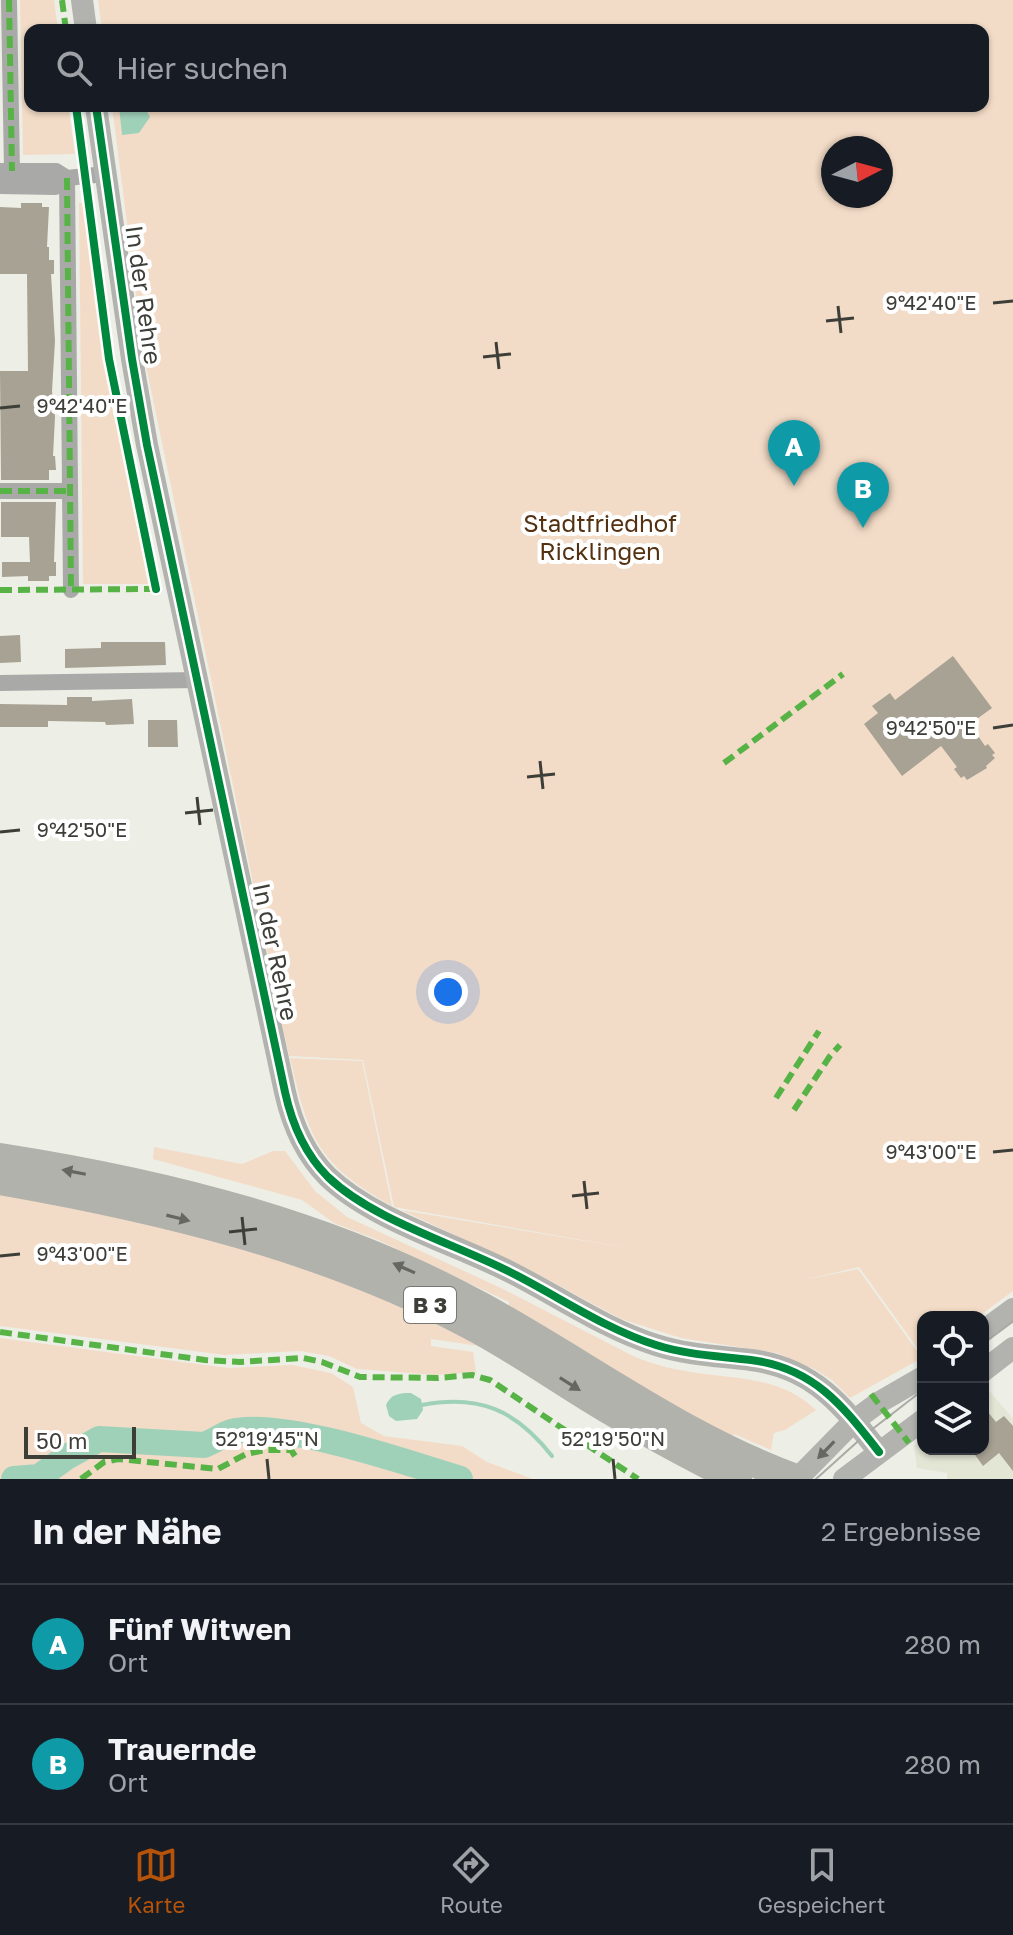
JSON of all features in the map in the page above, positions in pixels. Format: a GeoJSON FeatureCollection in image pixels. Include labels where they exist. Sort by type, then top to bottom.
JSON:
{"type":"FeatureCollection","features":[{"type":"Feature","properties":{"kind":"highway","name":"B 3"},"geometry":{"type":"LineString","coordinates":[[0,1158],[147,1186],[224,1205],[283,1222],[403,1267],[482,1307],[657,1412],[738,1471]]}},
{"type":"Feature","properties":{"kind":"highway","name":"B 3"},"geometry":{"type":"LineString","coordinates":[[0,1180],[122,1204],[307,1255],[397,1289],[468,1323],[618,1415],[738,1471],[796,1479]]}},
{"type":"Feature","properties":{"kind":"street"},"geometry":{"type":"LineString","coordinates":[[9,0],[6,171],[56,171],[67,178]]}},
{"type":"Feature","properties":{"kind":"street"},"geometry":{"type":"LineString","coordinates":[[82,0],[85,24]]}},
{"type":"Feature","properties":{"kind":"street","name":"In der Rehre"},"geometry":{"type":"LineString","coordinates":[[97,112],[142,416],[290,1116],[300,1138],[315,1161],[349,1194],[377,1212],[472,1253],[618,1329],[656,1345],[706,1356],[770,1363],[796,1372],[819,1385],[855,1420],[879,1452]]}},
{"type":"Feature","properties":{"kind":"street"},"geometry":{"type":"LineString","coordinates":[[0,186],[55,187],[67,178],[105,174]]}},
{"type":"Feature","properties":{"kind":"street"},"geometry":{"type":"LineString","coordinates":[[67,178],[71,590]]}},
{"type":"Feature","properties":{"kind":"street"},"geometry":{"type":"LineString","coordinates":[[0,491],[70,491]]}},
{"type":"Feature","properties":{"kind":"street"},"geometry":{"type":"LineString","coordinates":[[0,683],[197,680]]}},
{"type":"Feature","properties":{"kind":"street"},"geometry":{"type":"LineString","coordinates":[[989,1327],[1013,1309]]}},
{"type":"Feature","properties":{"kind":"street"},"geometry":{"type":"LineString","coordinates":[[989,1366],[1013,1348]]}},
{"type":"Feature","properties":{"kind":"street"},"geometry":{"type":"LineString","coordinates":[[796,1479],[855,1420],[917,1380]]}},
{"type":"Feature","properties":{"kind":"street"},"geometry":{"type":"LineString","coordinates":[[844,1479],[917,1424]]}},
{"type":"Feature","properties":{"kind":"shaded area"},"geometry":{"type":"Polygon","coordinates":[[[120,112],[147,112],[150,117],[139,133],[122,135],[120,112]]]}},
{"type":"Feature","properties":{"kind":"shaded area"},"geometry":{"type":"Polygon","coordinates":[[[989,1390],[1013,1419],[1013,1479],[947,1479],[947,1473],[917,1468],[914,1446],[917,1444],[917,1455],[989,1455],[989,1390]]]}},
{"type":"Feature","properties":{"kind":"shaded area"},"geometry":{"type":"Polygon","coordinates":[[[411,1393],[421,1399],[423,1410],[417,1419],[396,1421],[389,1416],[386,1405],[390,1398],[411,1393]]]}},
{"type":"Feature","properties":{"kind":"green space"},"geometry":{"type":"Polygon","coordinates":[[[20,0],[54,0],[57,24],[24,24],[24,112],[69,112],[75,154],[23,155],[20,0]]]}},
{"type":"Feature","properties":{"kind":"green space","name":"Stadtfriedhof Ricklingen"},"geometry":{"type":"Polygon","coordinates":[[[98,0],[1013,0],[1013,1291],[986,1311],[917,1311],[917,1348],[859,1267],[804,1280],[858,1269],[917,1351],[917,1361],[850,1398],[832,1380],[816,1370],[777,1353],[681,1338],[621,1319],[532,1271],[401,1210],[645,1251],[394,1207],[363,1060],[289,1056],[144,356],[113,112],[989,112],[989,24],[101,24],[98,0]]]}},
{"type":"Feature","properties":{"kind":"green space"},"geometry":{"type":"Polygon","coordinates":[[[79,203],[82,203],[148,584],[83,584],[79,203]]]}},
{"type":"Feature","properties":{"kind":"green space"},"geometry":{"type":"Polygon","coordinates":[[[290,1058],[362,1061],[392,1206],[347,1177],[320,1147],[303,1109],[290,1058]]]}},
{"type":"Feature","properties":{"kind":"green space"},"geometry":{"type":"Polygon","coordinates":[[[154,1147],[242,1164],[273,1151],[285,1151],[315,1191],[347,1217],[501,1288],[635,1357],[681,1370],[775,1386],[803,1399],[816,1410],[785,1430],[774,1433],[771,1450],[734,1434],[731,1437],[509,1310],[509,1302],[378,1240],[334,1223],[302,1200],[153,1159],[154,1147]]]}},
{"type":"Feature","properties":{"kind":"green space"},"geometry":{"type":"Polygon","coordinates":[[[0,1191],[149,1220],[346,1281],[486,1347],[431,1339],[431,1346],[473,1352],[476,1372],[436,1375],[357,1369],[329,1356],[300,1351],[225,1355],[0,1326],[0,1191]]]}},
{"type":"Feature","properties":{"kind":"green space"},"geometry":{"type":"Polygon","coordinates":[[[0,1338],[228,1368],[292,1365],[331,1373],[353,1387],[361,1423],[384,1436],[462,1446],[487,1462],[533,1479],[472,1479],[344,1443],[343,1449],[445,1479],[0,1479],[0,1338]]]}},
{"type":"Feature","properties":{"kind":"building"},"geometry":{"type":"Polygon","coordinates":[[[21,203],[42,203],[42,207],[49,207],[47,247],[49,260],[54,260],[54,274],[51,274],[55,341],[52,391],[56,470],[49,470],[49,480],[1,480],[0,371],[28,371],[27,274],[0,274],[0,207],[21,208],[21,203]]]}},
{"type":"Feature","properties":{"kind":"building"},"geometry":{"type":"Polygon","coordinates":[[[1,502],[56,502],[56,576],[49,576],[49,581],[28,581],[28,576],[2,577],[2,562],[30,562],[29,537],[1,537],[1,502]]]}},
{"type":"Feature","properties":{"kind":"building"},"geometry":{"type":"Polygon","coordinates":[[[20,635],[21,662],[0,663],[0,636],[20,635]]]}},
{"type":"Feature","properties":{"kind":"building"},"geometry":{"type":"Polygon","coordinates":[[[101,642],[165,642],[166,665],[65,668],[65,649],[101,648],[101,642]]]}},
{"type":"Feature","properties":{"kind":"building"},"geometry":{"type":"Polygon","coordinates":[[[953,656],[992,708],[970,724],[985,746],[988,744],[995,753],[992,755],[995,758],[987,768],[967,780],[954,769],[957,767],[941,746],[902,776],[864,724],[878,713],[872,706],[890,693],[895,700],[953,656]]]}},
{"type":"Feature","properties":{"kind":"building"},"geometry":{"type":"Polygon","coordinates":[[[67,697],[92,697],[92,701],[132,699],[134,724],[48,721],[48,727],[0,727],[0,704],[67,705],[67,697]]]}},
{"type":"Feature","properties":{"kind":"building"},"geometry":{"type":"Polygon","coordinates":[[[148,720],[177,720],[178,747],[148,747],[148,720]]]}},
{"type":"Feature","properties":{"kind":"building"},"geometry":{"type":"Polygon","coordinates":[[[989,1413],[996,1422],[1004,1416],[1013,1426],[1013,1471],[999,1453],[983,1466],[975,1455],[989,1455],[989,1413]]]}},
{"type":"Feature","properties":{"kind":"waterway"},"geometry":{"type":"LineString","coordinates":[[422,1405],[461,1402],[495,1409],[525,1427],[552,1456]]}},
{"type":"Feature","properties":{"kind":"waterway"},"geometry":{"type":"LineString","coordinates":[[14,1479],[39,1477],[99,1439],[204,1445],[231,1432],[253,1430],[312,1437],[460,1479]]}},
{"type":"Feature","properties":{"kind":"tram line"},"geometry":{"type":"LineString","coordinates":[[989,1339],[1013,1321]]}},
{"type":"Feature","properties":{"kind":"tram line"},"geometry":{"type":"LineString","coordinates":[[816,1479],[866,1434],[917,1395]]}},
{"type":"Feature","properties":{"kind":"marked path"},"geometry":{"type":"LineString","coordinates":[[9,0],[12,171]]}},
{"type":"Feature","properties":{"kind":"marked path"},"geometry":{"type":"LineString","coordinates":[[62,0],[65,24]]}},
{"type":"Feature","properties":{"kind":"marked path"},"geometry":{"type":"LineString","coordinates":[[67,178],[71,590]]}},
{"type":"Feature","properties":{"kind":"marked path"},"geometry":{"type":"LineString","coordinates":[[0,491],[70,491]]}},
{"type":"Feature","properties":{"kind":"marked path"},"geometry":{"type":"LineString","coordinates":[[0,590],[156,589],[155,585]]}},
{"type":"Feature","properties":{"kind":"marked path"},"geometry":{"type":"LineString","coordinates":[[724,763],[843,674]]}},
{"type":"Feature","properties":{"kind":"marked path"},"geometry":{"type":"LineString","coordinates":[[776,1098],[819,1031]]}},
{"type":"Feature","properties":{"kind":"marked path"},"geometry":{"type":"LineString","coordinates":[[794,1110],[840,1045]]}},
{"type":"Feature","properties":{"kind":"marked path"},"geometry":{"type":"LineString","coordinates":[[0,1332],[205,1360],[240,1362],[303,1358],[360,1377],[472,1375],[490,1380],[638,1479]]}},
{"type":"Feature","properties":{"kind":"marked path"},"geometry":{"type":"LineString","coordinates":[[871,1394],[909,1443]]}},
{"type":"Feature","properties":{"kind":"marked path"},"geometry":{"type":"LineString","coordinates":[[81,1479],[104,1462],[118,1459],[218,1469],[246,1454],[265,1450],[291,1450],[295,1456]]}},
{"type":"Feature","properties":{"kind":"cycle path"},"geometry":{"type":"LineString","coordinates":[[77,112],[109,359],[156,589]]}},
{"type":"Feature","properties":{"kind":"cycle path"},"geometry":{"type":"LineString","coordinates":[[97,112],[147,445],[285,1092],[295,1127],[306,1148],[328,1177],[367,1206],[414,1230],[488,1261],[618,1330],[668,1348],[773,1364],[810,1380],[853,1419],[879,1452]]}},
{"type":"Feature","properties":{"kind":"place","name":"Fünf Witwen"},"geometry":{"type":"Point","coordinates":[794,486]}},
{"type":"Feature","properties":{"kind":"place","name":"Trauernde"},"geometry":{"type":"Point","coordinates":[863,528]}}]}
